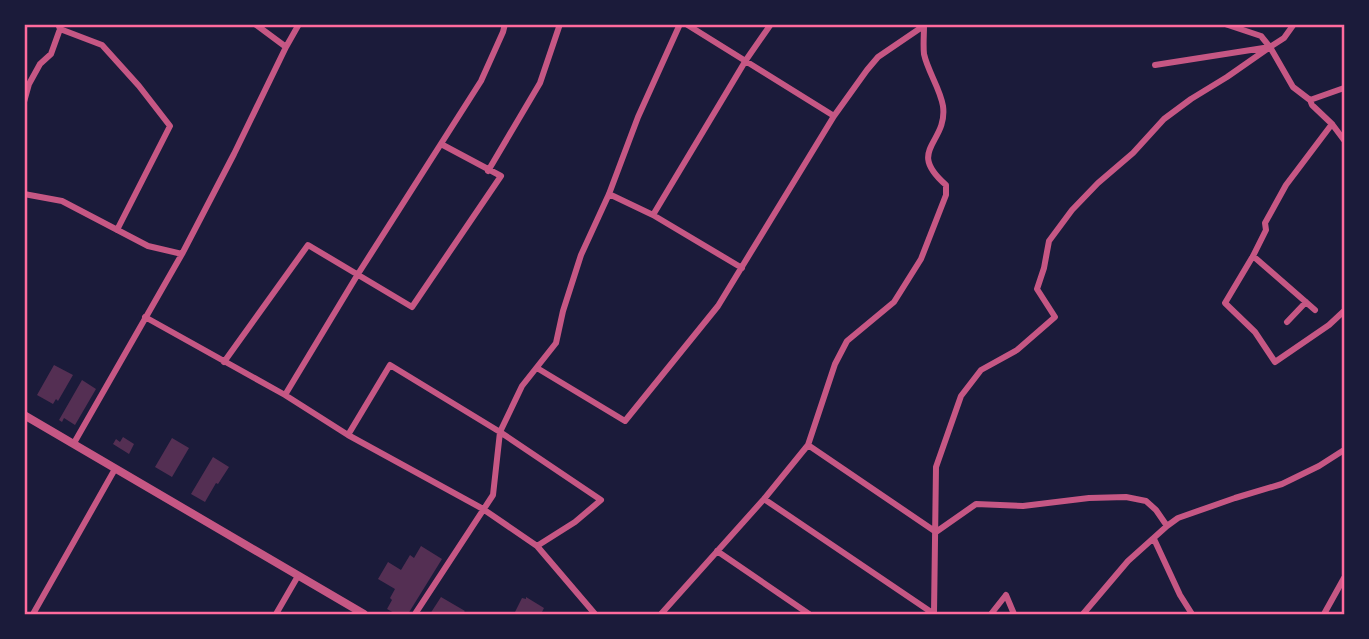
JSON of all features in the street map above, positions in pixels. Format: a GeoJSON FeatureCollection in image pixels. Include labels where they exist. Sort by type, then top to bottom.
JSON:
{"type":"FeatureCollection","features":[{"type":"Feature","properties":{"kind":"street"},"geometry":{"type":"LineString","coordinates":[[256,24],[286,47]]}},
{"type":"Feature","properties":{"kind":"street"},"geometry":{"type":"LineString","coordinates":[[74,443],[182,254],[299,24]]}},
{"type":"Feature","properties":{"kind":"street"},"geometry":{"type":"LineString","coordinates":[[285,395],[358,274],[481,81],[505,24]]}},
{"type":"Feature","properties":{"kind":"street"},"geometry":{"type":"LineString","coordinates":[[488,171],[540,83],[559,24]]}},
{"type":"Feature","properties":{"kind":"street"},"geometry":{"type":"LineString","coordinates":[[415,614],[493,495],[500,432],[522,386],[556,343],[581,255],[680,24]]}},
{"type":"Feature","properties":{"kind":"street"},"geometry":{"type":"LineString","coordinates":[[687,24],[834,116]]}},
{"type":"Feature","properties":{"kind":"street"},"geometry":{"type":"LineString","coordinates":[[653,215],[746,60],[771,24]]}},
{"type":"Feature","properties":{"kind":"street"},"geometry":{"type":"LineString","coordinates":[[1224,24],[1262,36],[1293,87],[1310,100],[1345,140]]}},
{"type":"Feature","properties":{"kind":"street"},"geometry":{"type":"LineString","coordinates":[[934,614],[936,467],[961,396],[981,370],[1017,350],[1055,317],[1037,289],[1049,241],[1056,229],[1098,183],[1133,153],[1164,119],[1284,38],[1294,24]]}},
{"type":"Feature","properties":{"kind":"street"},"geometry":{"type":"LineString","coordinates":[[537,368],[625,421],[718,306],[834,116],[867,70],[878,57],[926,25]]}},
{"type":"Feature","properties":{"kind":"street"},"geometry":{"type":"LineString","coordinates":[[660,614],[764,499],[808,444],[835,364],[847,341],[894,302],[921,258],[946,195],[946,185],[935,176],[927,161],[941,126],[943,105],[924,53],[926,25]]}},
{"type":"Feature","properties":{"kind":"street"},"geometry":{"type":"LineString","coordinates":[[24,102],[29,84],[40,64],[51,54],[59,27],[102,45],[170,126],[117,230]]}},
{"type":"Feature","properties":{"kind":"street"},"geometry":{"type":"LineString","coordinates":[[1155,65],[1270,47]]}},
{"type":"Feature","properties":{"kind":"street"},"geometry":{"type":"LineString","coordinates":[[1310,100],[1345,88]]}},
{"type":"Feature","properties":{"kind":"street"},"geometry":{"type":"LineString","coordinates":[[1332,124],[1286,185],[1265,223],[1266,230],[1253,256],[1225,303],[1255,332],[1275,362],[1345,311]]}},
{"type":"Feature","properties":{"kind":"street"},"geometry":{"type":"LineString","coordinates":[[224,362],[308,245],[412,307],[501,176],[441,144]]}},
{"type":"Feature","properties":{"kind":"street"},"geometry":{"type":"LineString","coordinates":[[24,194],[62,201],[149,246],[182,254]]}},
{"type":"Feature","properties":{"kind":"street"},"geometry":{"type":"LineString","coordinates":[[609,194],[653,215],[742,268]]}},
{"type":"Feature","properties":{"kind":"street"},"geometry":{"type":"LineString","coordinates":[[1253,256],[1315,310]]}},
{"type":"Feature","properties":{"kind":"street"},"geometry":{"type":"LineString","coordinates":[[1287,322],[1306,302]]}},
{"type":"Feature","properties":{"kind":"street"},"geometry":{"type":"LineString","coordinates":[[145,317],[285,395],[348,435],[483,509],[537,546],[596,614]]}},
{"type":"Feature","properties":{"kind":"street"},"geometry":{"type":"LineString","coordinates":[[348,435],[390,365],[500,432],[601,500],[575,522],[537,546]]}},
{"type":"Feature","properties":{"kind":"street"},"geometry":{"type":"LineString","coordinates":[[24,415],[364,614]]}},
{"type":"Feature","properties":{"kind":"street"},"geometry":{"type":"LineString","coordinates":[[808,444],[936,531]]}},
{"type":"Feature","properties":{"kind":"street"},"geometry":{"type":"LineString","coordinates":[[1083,614],[1128,561],[1178,518],[1282,484],[1345,450]]}},
{"type":"Feature","properties":{"kind":"street"},"geometry":{"type":"LineString","coordinates":[[33,614],[115,469]]}},
{"type":"Feature","properties":{"kind":"street"},"geometry":{"type":"LineString","coordinates":[[936,531],[976,504],[1023,506],[1088,498],[1126,497],[1146,501],[1167,526]]}},
{"type":"Feature","properties":{"kind":"street"},"geometry":{"type":"LineString","coordinates":[[764,499],[934,614]]}},
{"type":"Feature","properties":{"kind":"street"},"geometry":{"type":"LineString","coordinates":[[1154,539],[1180,595],[1192,614]]}},
{"type":"Feature","properties":{"kind":"street"},"geometry":{"type":"LineString","coordinates":[[717,551],[808,614]]}},
{"type":"Feature","properties":{"kind":"street"},"geometry":{"type":"LineString","coordinates":[[276,614],[298,576]]}},
{"type":"Feature","properties":{"kind":"street"},"geometry":{"type":"LineString","coordinates":[[1324,614],[1345,578]]}},
{"type":"Feature","properties":{"kind":"street"},"geometry":{"type":"LineString","coordinates":[[991,614],[1006,595],[1014,614]]}},
{"type":"Feature","properties":{"kind":"building"},"geometry":{"type":"Polygon","coordinates":[[[54,365],[73,375],[58,401],[56,399],[53,404],[37,395],[54,365]]]}},
{"type":"Feature","properties":{"kind":"building"},"geometry":{"type":"Polygon","coordinates":[[[82,380],[96,389],[75,425],[64,418],[62,422],[59,420],[82,380]]]}},
{"type":"Feature","properties":{"kind":"building"},"geometry":{"type":"Polygon","coordinates":[[[123,437],[134,444],[129,454],[113,444],[116,439],[120,442],[123,437]]]}},
{"type":"Feature","properties":{"kind":"building"},"geometry":{"type":"Polygon","coordinates":[[[172,438],[189,448],[172,477],[155,467],[172,438]]]}},
{"type":"Feature","properties":{"kind":"building"},"geometry":{"type":"Polygon","coordinates":[[[213,457],[229,467],[205,502],[191,494],[213,457]]]}},
{"type":"Feature","properties":{"kind":"building"},"geometry":{"type":"Polygon","coordinates":[[[421,546],[442,559],[408,614],[396,614],[387,609],[395,589],[378,579],[388,562],[401,570],[410,555],[414,558],[421,546]]]}},
{"type":"Feature","properties":{"kind":"building"},"geometry":{"type":"Polygon","coordinates":[[[441,597],[465,611],[462,614],[430,614],[441,597]]]}},
{"type":"Feature","properties":{"kind":"building"},"geometry":{"type":"Polygon","coordinates":[[[526,597],[544,608],[541,614],[514,614],[522,598],[526,597]]]}}]}
